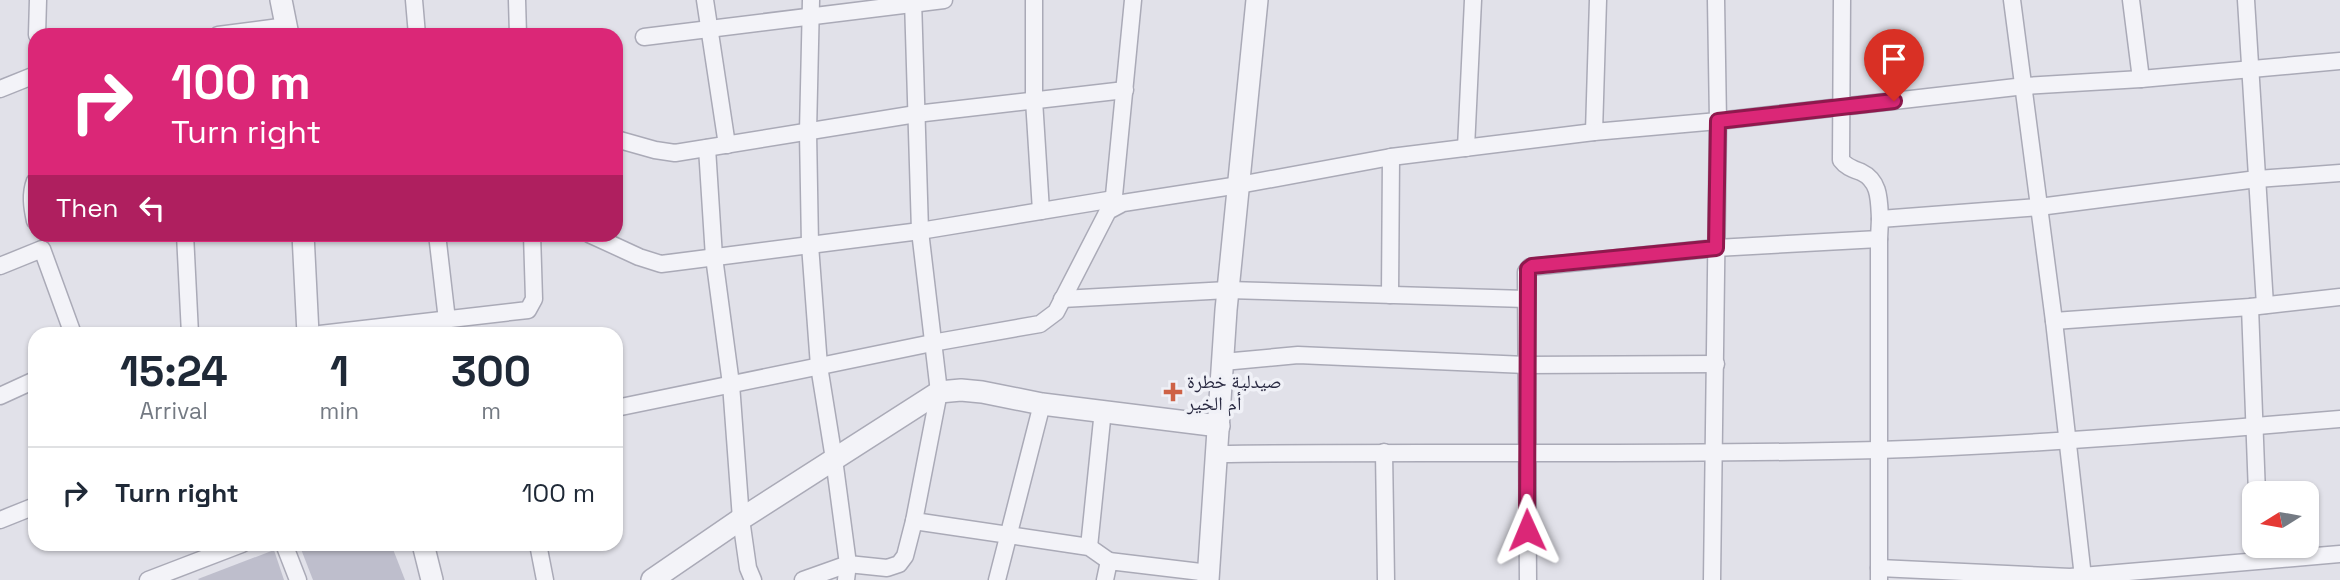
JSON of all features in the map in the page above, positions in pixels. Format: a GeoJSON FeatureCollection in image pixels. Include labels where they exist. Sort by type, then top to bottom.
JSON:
{"type":"FeatureCollection","features":[{"type":"Feature","properties":{"kind":"street"},"geometry":{"type":"LineString","coordinates":[[37,28],[38,0]]}},
{"type":"Feature","properties":{"kind":"street"},"geometry":{"type":"LineString","coordinates":[[281,0],[286,28]]}},
{"type":"Feature","properties":{"kind":"street"},"geometry":{"type":"LineString","coordinates":[[414,0],[416,28]]}},
{"type":"Feature","properties":{"kind":"street"},"geometry":{"type":"LineString","coordinates":[[517,0],[518,28]]}},
{"type":"Feature","properties":{"kind":"street"},"geometry":{"type":"LineString","coordinates":[[705,0],[727,145]]}},
{"type":"Feature","properties":{"kind":"street"},"geometry":{"type":"LineString","coordinates":[[644,37],[708,29],[811,8],[944,0]]}},
{"type":"Feature","properties":{"kind":"street"},"geometry":{"type":"LineString","coordinates":[[1034,0],[1034,100],[1041,211]]}},
{"type":"Feature","properties":{"kind":"street"},"geometry":{"type":"LineString","coordinates":[[623,407],[932,343],[1040,324],[1056,312],[1096,231],[1114,202],[1133,0]]}},
{"type":"Feature","properties":{"kind":"street"},"geometry":{"type":"LineString","coordinates":[[914,520],[1089,547],[1109,561],[1209,576],[1228,290],[1257,0]]}},
{"type":"Feature","properties":{"kind":"street"},"geometry":{"type":"LineString","coordinates":[[1466,148],[1473,0]]}},
{"type":"Feature","properties":{"kind":"street"},"geometry":{"type":"LineString","coordinates":[[1594,132],[1598,0]]}},
{"type":"Feature","properties":{"kind":"street"},"geometry":{"type":"LineString","coordinates":[[1712,580],[1716,453],[1716,0]]}},
{"type":"Feature","properties":{"kind":"street"},"geometry":{"type":"LineString","coordinates":[[1842,0],[1841,160],[1844,165],[1869,176],[1878,192],[1880,219],[1879,574],[2115,577],[2242,557]]}},
{"type":"Feature","properties":{"kind":"street"},"geometry":{"type":"LineString","coordinates":[[2012,0],[2068,440],[2075,578]]}},
{"type":"Feature","properties":{"kind":"street"},"geometry":{"type":"LineString","coordinates":[[2131,0],[2141,79]]}},
{"type":"Feature","properties":{"kind":"street"},"geometry":{"type":"LineString","coordinates":[[2246,0],[2257,179],[2257,481]]}},
{"type":"Feature","properties":{"kind":"street"},"geometry":{"type":"LineString","coordinates":[[803,580],[899,564],[905,555],[914,520],[939,392],[920,231],[913,2]]}},
{"type":"Feature","properties":{"kind":"street"},"geometry":{"type":"LineString","coordinates":[[811,8],[808,132],[810,245],[819,366],[834,459],[847,572]]}},
{"type":"Feature","properties":{"kind":"street"},"geometry":{"type":"LineString","coordinates":[[606,242],[661,264],[920,231],[1041,211],[1123,203],[1391,157],[1594,132],[1718,121],[2025,86],[2141,79],[2340,61]]}},
{"type":"Feature","properties":{"kind":"street"},"geometry":{"type":"LineString","coordinates":[[0,89],[28,78]]}},
{"type":"Feature","properties":{"kind":"street"},"geometry":{"type":"LineString","coordinates":[[623,141],[675,153],[916,114],[1125,90]]}},
{"type":"Feature","properties":{"kind":"street"},"geometry":{"type":"LineString","coordinates":[[706,148],[714,257],[731,384],[741,519],[748,568],[753,580]]}},
{"type":"Feature","properties":{"kind":"street"},"geometry":{"type":"LineString","coordinates":[[1390,295],[1391,157]]}},
{"type":"Feature","properties":{"kind":"street"},"geometry":{"type":"LineString","coordinates":[[1880,219],[2039,207],[2257,179],[2340,173]]}},
{"type":"Feature","properties":{"kind":"street"},"geometry":{"type":"LineString","coordinates":[[1528,580],[1526,272],[1532,266],[1716,248],[1879,239]]}},
{"type":"Feature","properties":{"kind":"street"},"geometry":{"type":"LineString","coordinates":[[0,266],[40,242],[70,327]]}},
{"type":"Feature","properties":{"kind":"street"},"geometry":{"type":"LineString","coordinates":[[184,242],[190,327]]}},
{"type":"Feature","properties":{"kind":"street"},"geometry":{"type":"LineString","coordinates":[[303,242],[308,327]]}},
{"type":"Feature","properties":{"kind":"street"},"geometry":{"type":"LineString","coordinates":[[437,242],[437,325]]}},
{"type":"Feature","properties":{"kind":"street"},"geometry":{"type":"LineString","coordinates":[[411,327],[528,310],[534,299],[532,242]]}},
{"type":"Feature","properties":{"kind":"street"},"geometry":{"type":"LineString","coordinates":[[1062,299],[1228,290],[1526,299]]}},
{"type":"Feature","properties":{"kind":"street"},"geometry":{"type":"LineString","coordinates":[[2054,321],[2340,297]]}},
{"type":"Feature","properties":{"kind":"street"},"geometry":{"type":"LineString","coordinates":[[1223,362],[1298,355],[1526,365],[1716,364]]}},
{"type":"Feature","properties":{"kind":"street"},"geometry":{"type":"LineString","coordinates":[[0,396],[28,383]]}},
{"type":"Feature","properties":{"kind":"street"},"geometry":{"type":"LineString","coordinates":[[652,580],[741,519],[939,392],[982,392],[1042,404],[1219,426]]}},
{"type":"Feature","properties":{"kind":"street"},"geometry":{"type":"LineString","coordinates":[[996,580],[1042,404]]}},
{"type":"Feature","properties":{"kind":"street"},"geometry":{"type":"LineString","coordinates":[[1089,547],[1103,410]]}},
{"type":"Feature","properties":{"kind":"street"},"geometry":{"type":"LineString","coordinates":[[1217,454],[1880,450],[2068,440],[2340,419]]}},
{"type":"Feature","properties":{"kind":"street"},"geometry":{"type":"LineString","coordinates":[[1384,452],[1386,580]]}},
{"type":"Feature","properties":{"kind":"street"},"geometry":{"type":"LineString","coordinates":[[0,520],[28,509]]}},
{"type":"Feature","properties":{"kind":"street"},"geometry":{"type":"LineString","coordinates":[[148,580],[176,575],[227,551]]}},
{"type":"Feature","properties":{"kind":"street"},"geometry":{"type":"LineString","coordinates":[[287,551],[298,580]]}},
{"type":"Feature","properties":{"kind":"street"},"geometry":{"type":"LineString","coordinates":[[425,551],[432,580]]}},
{"type":"Feature","properties":{"kind":"street"},"geometry":{"type":"LineString","coordinates":[[539,551],[545,580]]}},
{"type":"Feature","properties":{"kind":"street"},"geometry":{"type":"LineString","coordinates":[[2319,554],[2340,554]]}},
{"type":"Feature","properties":{"kind":"street"},"geometry":{"type":"LineString","coordinates":[[1105,580],[1109,561]]}},
{"type":"Feature","properties":{"kind":"building"},"geometry":{"type":"Polygon","coordinates":[[[274,551],[284,580],[199,580],[274,551]]]}},
{"type":"Feature","properties":{"kind":"building"},"geometry":{"type":"Polygon","coordinates":[[[302,551],[394,551],[405,580],[313,580],[302,551]]]}},
{"type":"Feature","properties":{"kind":"place","name":"صيدلية خطرة أم الخير"},"geometry":{"type":"Point","coordinates":[1173,392]}},
{"type":"Feature","properties":{"kind":"route"},"geometry":{"type":"LineString","coordinates":[[1527,530],[1528,269],[1532,266],[1716,248],[1718,121],[1894,101]]}}]}
